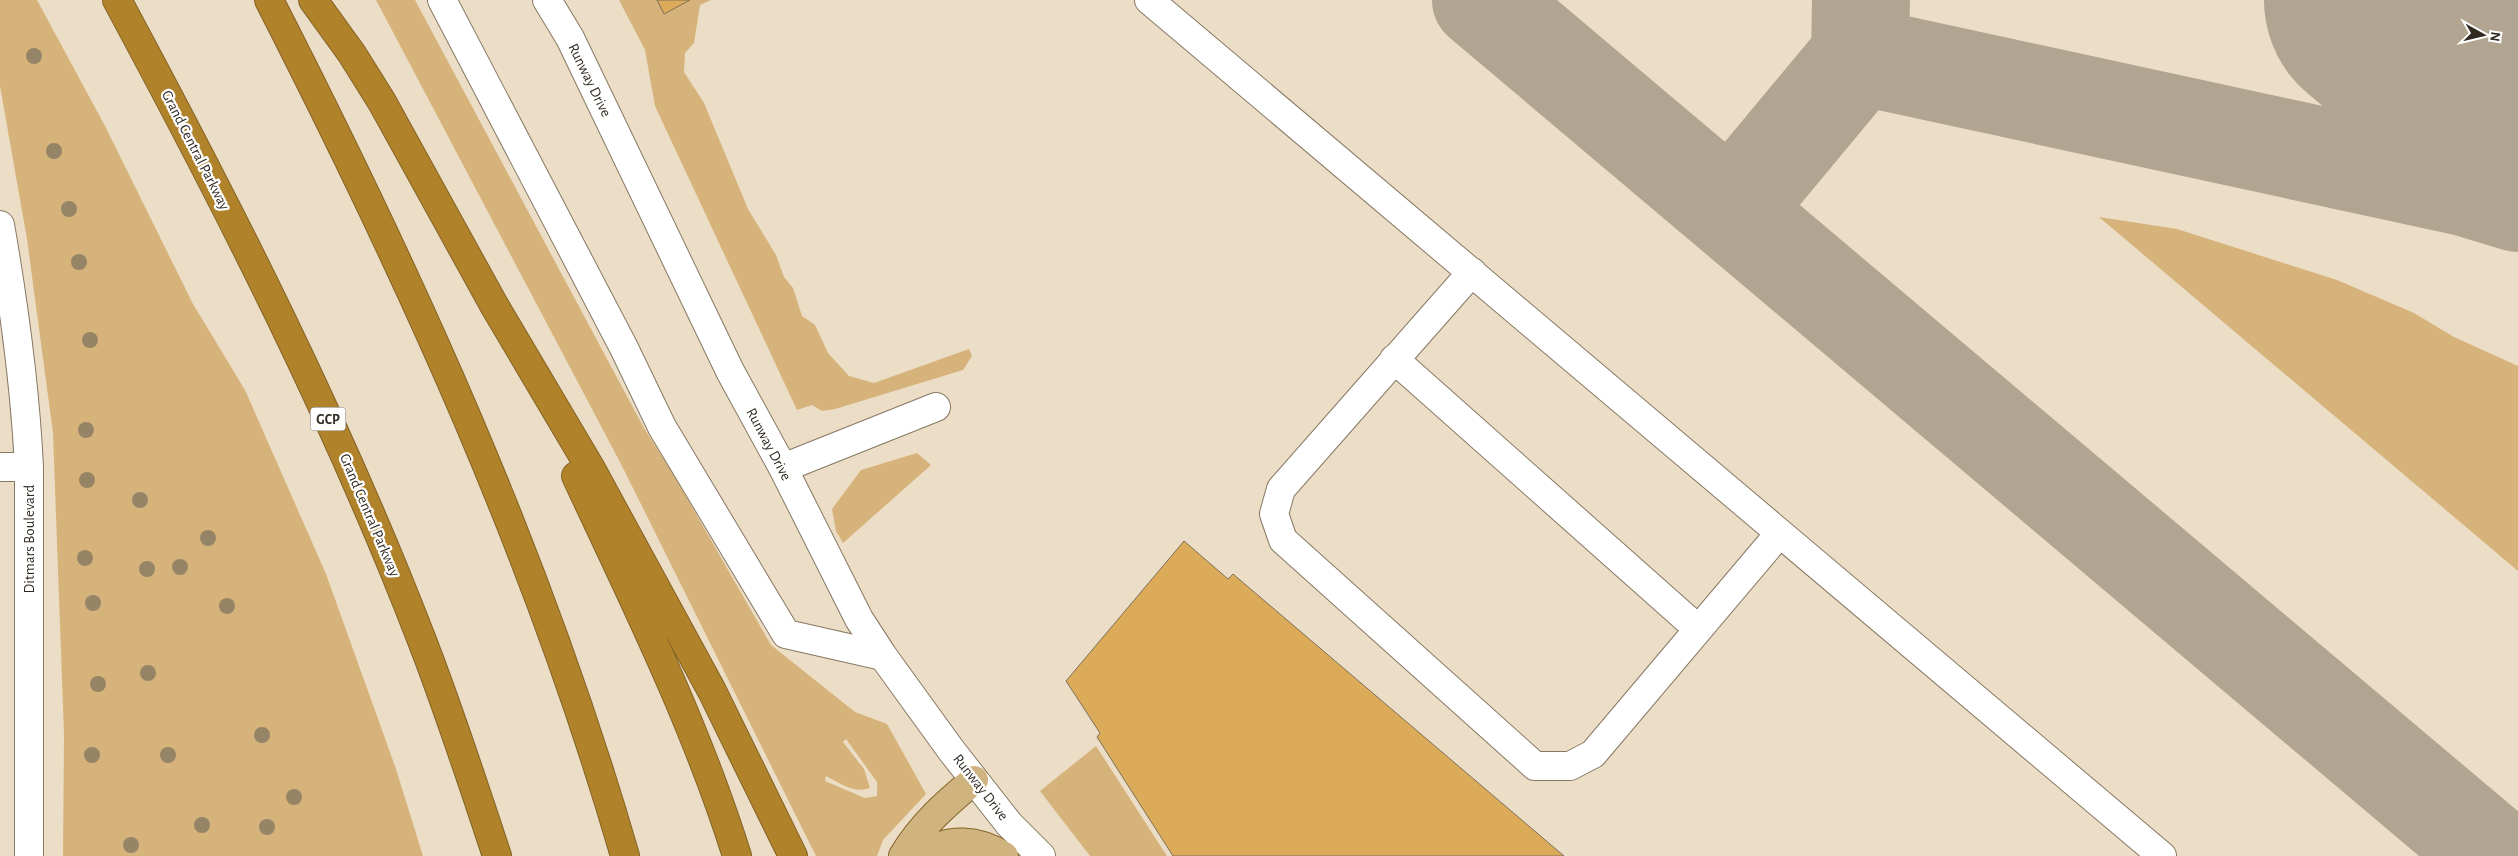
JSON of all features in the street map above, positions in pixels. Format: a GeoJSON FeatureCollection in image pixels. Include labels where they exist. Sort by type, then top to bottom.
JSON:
{"type":"FeatureCollection","features":[{"type":"Feature","properties":{"kind":"highway","name":"Grand Central Parkway"},"geometry":{"type":"LineString","coordinates":[[117,0],[251,256],[333,429],[421,637],[466,760],[497,856]]}},
{"type":"Feature","properties":{"kind":"highway"},"geometry":{"type":"LineString","coordinates":[[269,0],[328,115],[424,319],[494,480],[538,591],[574,694],[625,856]]}},
{"type":"Feature","properties":{"kind":"highway"},"geometry":{"type":"LineString","coordinates":[[313,0],[352,54],[382,102],[494,305],[591,469],[676,623],[752,769],[793,856]]}},
{"type":"Feature","properties":{"kind":"highway"},"geometry":{"type":"LineString","coordinates":[[494,305],[645,622],[707,773],[738,856]]}},
{"type":"Feature","properties":{"kind":"main road"},"geometry":{"type":"LineString","coordinates":[[903,856],[930,818],[974,780]]}},
{"type":"Feature","properties":{"kind":"main road"},"geometry":{"type":"LineString","coordinates":[[923,856],[938,846],[952,842],[987,847],[1004,856]]}},
{"type":"Feature","properties":{"kind":"street"},"geometry":{"type":"LineString","coordinates":[[442,0],[624,348],[662,427],[786,634],[883,656]]}},
{"type":"Feature","properties":{"kind":"street","name":"Runway Drive"},"geometry":{"type":"LineString","coordinates":[[547,0],[570,38],[730,371],[783,468],[859,619],[883,656],[974,780],[1010,824],[1041,856]]}},
{"type":"Feature","properties":{"kind":"street"},"geometry":{"type":"LineString","coordinates":[[561,0],[570,38]]}},
{"type":"Feature","properties":{"kind":"street"},"geometry":{"type":"LineString","coordinates":[[1149,0],[2162,856]]}},
{"type":"Feature","properties":{"kind":"street","name":"Ditmars Boulevard"},"geometry":{"type":"LineString","coordinates":[[0,225],[19,347],[27,416],[29,468],[29,856]]}},
{"type":"Feature","properties":{"kind":"street"},"geometry":{"type":"LineString","coordinates":[[1472,272],[1281,489],[1274,514],[1283,540],[1535,766],[1570,766],[1593,754],[1780,534]]}},
{"type":"Feature","properties":{"kind":"street"},"geometry":{"type":"LineString","coordinates":[[1394,359],[1698,630]]}},
{"type":"Feature","properties":{"kind":"street"},"geometry":{"type":"LineString","coordinates":[[783,468],[936,407]]}},
{"type":"Feature","properties":{"kind":"street"},"geometry":{"type":"LineString","coordinates":[[0,467],[29,468]]}},
{"type":"Feature","properties":{"kind":"shaded area"},"geometry":{"type":"Polygon","coordinates":[[[0,0],[37,0],[105,126],[193,304],[245,390],[326,574],[396,769],[423,856],[63,856],[64,735],[53,433],[27,239],[0,86],[0,0]]]}},
{"type":"Feature","properties":{"kind":"shaded area"},"geometry":{"type":"Polygon","coordinates":[[[376,0],[415,0],[644,428],[672,472],[771,645],[855,712],[887,724],[926,794],[883,840],[877,856],[816,856],[621,464],[376,0]],[[846,739],[843,742],[864,769],[870,788],[852,789],[826,776],[825,781],[865,798],[877,796],[877,782],[846,739]]]}},
{"type":"Feature","properties":{"kind":"shaded area"},"geometry":{"type":"Polygon","coordinates":[[[619,0],[711,0],[700,5],[694,43],[685,53],[684,72],[704,103],[748,209],[776,255],[784,277],[793,288],[802,316],[815,325],[828,353],[849,376],[874,383],[969,349],[972,356],[963,370],[835,409],[822,411],[812,405],[797,410],[655,106],[645,50],[619,0]]]}},
{"type":"Feature","properties":{"kind":"shaded area"},"geometry":{"type":"Polygon","coordinates":[[[2099,217],[2177,229],[2337,280],[2414,313],[2454,337],[2518,366],[2518,571],[2099,217]]]}},
{"type":"Feature","properties":{"kind":"shaded area"},"geometry":{"type":"Polygon","coordinates":[[[917,453],[931,465],[843,543],[836,531],[832,509],[861,470],[917,453]]]}},
{"type":"Feature","properties":{"kind":"shaded area"},"geometry":{"type":"Polygon","coordinates":[[[1096,746],[1167,856],[1090,856],[1040,791],[1096,746]]]}},
{"type":"Feature","properties":{"kind":"building"},"geometry":{"type":"Polygon","coordinates":[[[657,0],[690,0],[664,14],[657,0]]]}},
{"type":"Feature","properties":{"kind":"building"},"geometry":{"type":"Polygon","coordinates":[[[1184,541],[1228,579],[1233,574],[1564,856],[1173,856],[1097,737],[1100,733],[1066,681],[1184,541]]]}},
{"type":"Feature","properties":{"kind":"taxiway"},"geometry":{"type":"LineString","coordinates":[[1481,0],[2495,856]]}},
{"type":"Feature","properties":{"kind":"taxiway"},"geometry":{"type":"LineString","coordinates":[[1731,211],[1860,56],[1861,0]]}},
{"type":"Feature","properties":{"kind":"taxiway"},"geometry":{"type":"LineString","coordinates":[[1860,56],[2465,187],[2518,203]]}},
{"type":"Feature","properties":{"kind":"runway"},"geometry":{"type":"LineString","coordinates":[[2386,0],[2518,111]]}}]}
